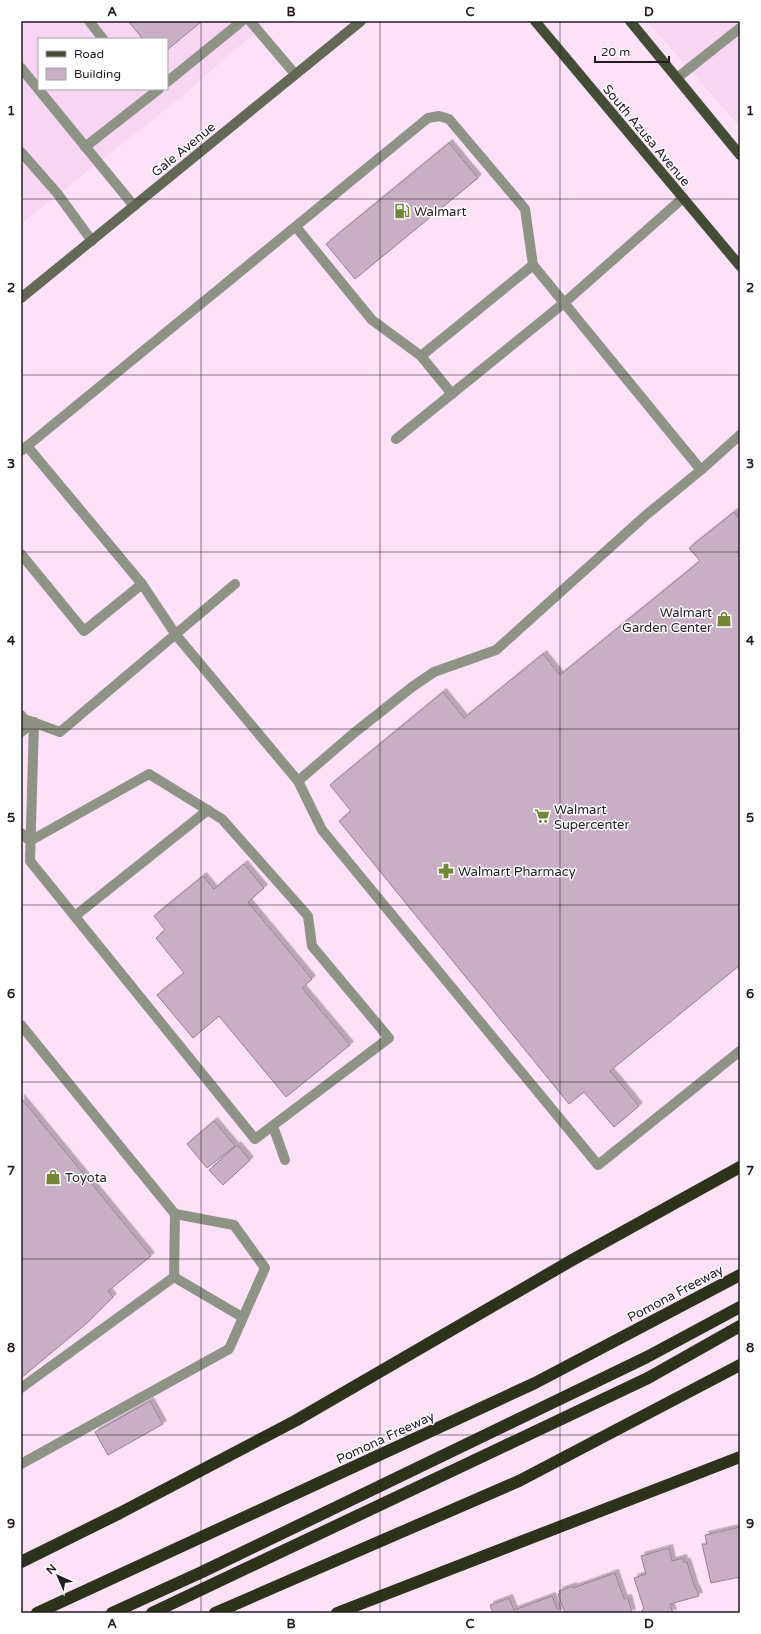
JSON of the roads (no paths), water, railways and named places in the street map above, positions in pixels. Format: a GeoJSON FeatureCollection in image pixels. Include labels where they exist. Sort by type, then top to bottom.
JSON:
{"type":"FeatureCollection","features":[{"type":"Feature","properties":{"kind":"highway"},"geometry":{"type":"LineString","coordinates":[[21,1562],[120,1513],[295,1420],[574,1259],[740,1167]]}},
{"type":"Feature","properties":{"kind":"highway","name":"Pomona Freeway"},"geometry":{"type":"LineString","coordinates":[[37,1613],[535,1383],[740,1275]]}},
{"type":"Feature","properties":{"kind":"highway"},"geometry":{"type":"LineString","coordinates":[[112,1613],[209,1568],[647,1357],[740,1307]]}},
{"type":"Feature","properties":{"kind":"highway"},"geometry":{"type":"LineString","coordinates":[[152,1613],[648,1378],[740,1326]]}},
{"type":"Feature","properties":{"kind":"highway"},"geometry":{"type":"LineString","coordinates":[[215,1613],[520,1481],[740,1365]]}},
{"type":"Feature","properties":{"kind":"highway"},"geometry":{"type":"LineString","coordinates":[[337,1613],[740,1457]]}},
{"type":"Feature","properties":{"kind":"main road","name":"Gale Avenue"},"geometry":{"type":"LineString","coordinates":[[21,298],[361,21]]}},
{"type":"Feature","properties":{"kind":"main road","name":"South Azusa Avenue"},"geometry":{"type":"LineString","coordinates":[[534,21],[740,266]]}},
{"type":"Feature","properties":{"kind":"main road"},"geometry":{"type":"LineString","coordinates":[[630,21],[740,155]]}},
{"type":"Feature","properties":{"kind":"lane"},"geometry":{"type":"LineString","coordinates":[[88,21],[102,38]]}},
{"type":"Feature","properties":{"kind":"lane"},"geometry":{"type":"LineString","coordinates":[[168,81],[242,21]]}},
{"type":"Feature","properties":{"kind":"lane"},"geometry":{"type":"LineString","coordinates":[[250,21],[295,74]]}},
{"type":"Feature","properties":{"kind":"lane"},"geometry":{"type":"LineString","coordinates":[[677,78],[740,28]]}},
{"type":"Feature","properties":{"kind":"lane"},"geometry":{"type":"LineString","coordinates":[[21,68],[38,89]]}},
{"type":"Feature","properties":{"kind":"lane"},"geometry":{"type":"LineString","coordinates":[[39,90],[134,206]]}},
{"type":"Feature","properties":{"kind":"lane"},"geometry":{"type":"LineString","coordinates":[[85,147],[146,93],[156,90]]}},
{"type":"Feature","properties":{"kind":"lane"},"geometry":{"type":"LineString","coordinates":[[701,470],[533,265],[525,209],[449,119],[439,116],[428,118],[24,449],[142,584],[176,635],[298,781],[322,830],[598,1165],[740,1051]]}},
{"type":"Feature","properties":{"kind":"lane"},"geometry":{"type":"LineString","coordinates":[[21,152],[56,193],[92,240]]}},
{"type":"Feature","properties":{"kind":"lane"},"geometry":{"type":"LineString","coordinates":[[396,439],[564,303],[683,198]]}},
{"type":"Feature","properties":{"kind":"lane"},"geometry":{"type":"LineString","coordinates":[[296,227],[372,320],[421,356],[452,394]]}},
{"type":"Feature","properties":{"kind":"lane"},"geometry":{"type":"LineString","coordinates":[[421,356],[533,265]]}},
{"type":"Feature","properties":{"kind":"lane"},"geometry":{"type":"LineString","coordinates":[[298,781],[354,733],[412,687],[434,672],[496,650],[645,516],[701,470],[740,435]]}},
{"type":"Feature","properties":{"kind":"lane"},"geometry":{"type":"LineString","coordinates":[[21,554],[84,631],[142,584]]}},
{"type":"Feature","properties":{"kind":"lane"},"geometry":{"type":"LineString","coordinates":[[21,715],[24,719],[60,732],[235,584]]}},
{"type":"Feature","properties":{"kind":"lane"},"geometry":{"type":"LineString","coordinates":[[21,732],[34,722]]}},
{"type":"Feature","properties":{"kind":"lane"},"geometry":{"type":"LineString","coordinates":[[30,841],[149,774],[222,819],[308,916],[312,946],[389,1038],[255,1139],[30,861],[30,841],[34,722]]}},
{"type":"Feature","properties":{"kind":"lane"},"geometry":{"type":"LineString","coordinates":[[74,916],[208,810]]}},
{"type":"Feature","properties":{"kind":"lane"},"geometry":{"type":"LineString","coordinates":[[21,833],[30,841]]}},
{"type":"Feature","properties":{"kind":"lane"},"geometry":{"type":"LineString","coordinates":[[21,1025],[175,1214],[174,1277]]}},
{"type":"Feature","properties":{"kind":"lane"},"geometry":{"type":"LineString","coordinates":[[273,1126],[285,1160]]}},
{"type":"Feature","properties":{"kind":"lane"},"geometry":{"type":"LineString","coordinates":[[21,1464],[230,1349],[242,1317],[265,1268],[234,1225],[175,1214]]}},
{"type":"Feature","properties":{"kind":"lane"},"geometry":{"type":"LineString","coordinates":[[174,1277],[242,1317]]}},
{"type":"Feature","properties":{"kind":"lane"},"geometry":{"type":"LineString","coordinates":[[21,1388],[174,1277]]}},
{"type":"Feature","properties":{"kind":"place","name":"Walmart"},"geometry":{"type":"Point","coordinates":[402,211]}},
{"type":"Feature","properties":{"kind":"place","name":"Walmart Garden Center"},"geometry":{"type":"Point","coordinates":[724,619]}},
{"type":"Feature","properties":{"kind":"place","name":"Walmart Supercenter"},"geometry":{"type":"Point","coordinates":[542,816]}},
{"type":"Feature","properties":{"kind":"place","name":"Walmart Pharmacy"},"geometry":{"type":"Point","coordinates":[446,871]}},
{"type":"Feature","properties":{"kind":"place","name":"Toyota"},"geometry":{"type":"Point","coordinates":[53,1177]}}]}
